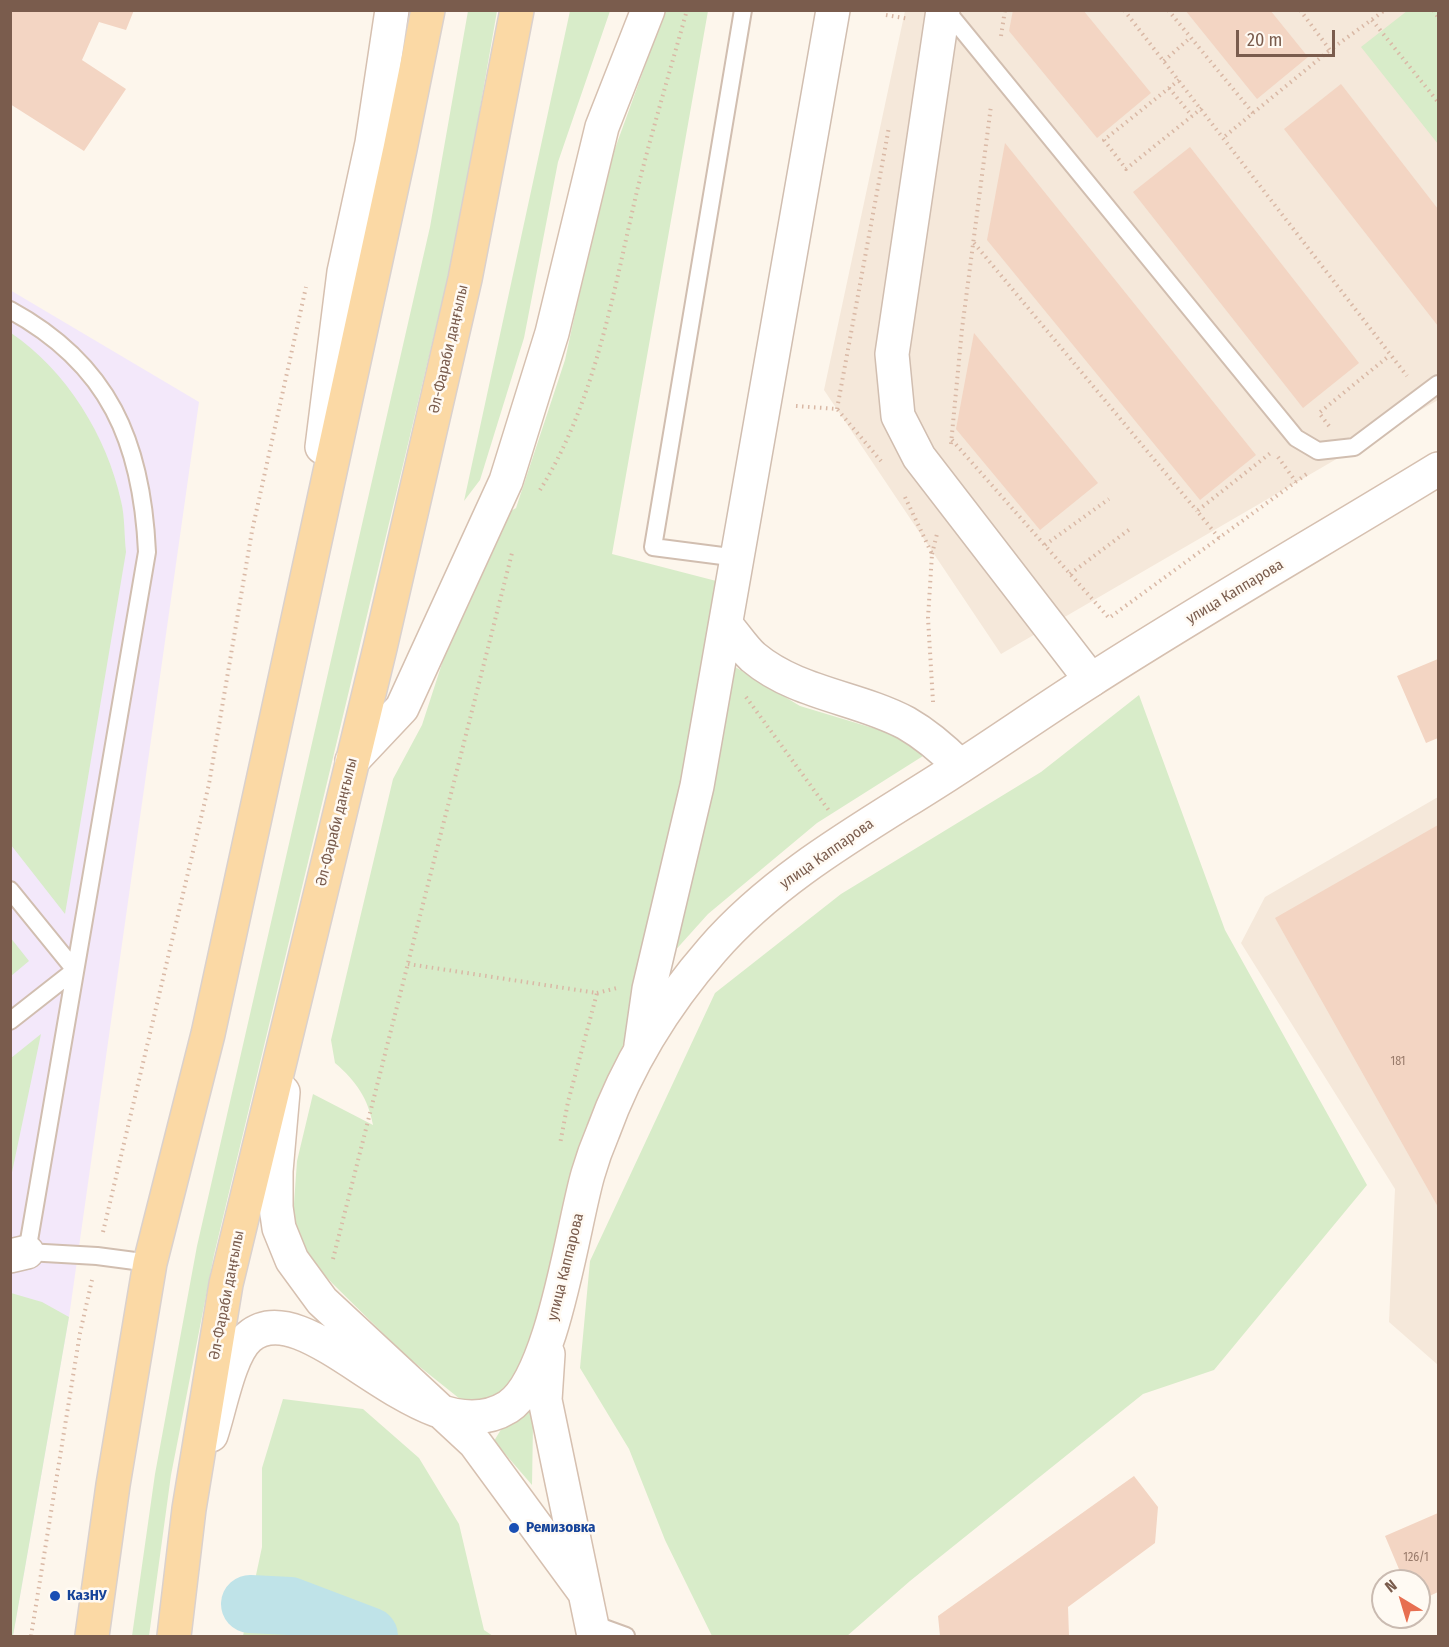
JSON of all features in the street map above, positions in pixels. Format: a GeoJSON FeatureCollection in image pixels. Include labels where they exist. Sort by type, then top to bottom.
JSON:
{"type":"FeatureCollection","features":[{"type":"Feature","properties":{"kind":"main road"},"geometry":{"type":"LineString","coordinates":[[92,1636],[113,1485],[150,1263],[208,1034],[428,10]]}},
{"type":"Feature","properties":{"kind":"main road","name":"Әл-Фараби даңғылы"},"geometry":{"type":"LineString","coordinates":[[174,1636],[189,1509],[226,1284],[465,279],[517,10]]}},
{"type":"Feature","properties":{"kind":"street"},"geometry":{"type":"LineString","coordinates":[[305,589],[344,272],[372,142],[392,10]]}},
{"type":"Feature","properties":{"kind":"street"},"geometry":{"type":"LineString","coordinates":[[352,761],[402,708],[506,481],[552,333],[602,127],[648,10]]}},
{"type":"Feature","properties":{"kind":"street"},"geometry":{"type":"LineString","coordinates":[[641,1045],[649,989],[697,786],[833,10]]}},
{"type":"Feature","properties":{"kind":"street"},"geometry":{"type":"LineString","coordinates":[[945,10],[892,354],[898,416],[919,457],[1091,680]]}},
{"type":"Feature","properties":{"kind":"street","name":"улица Каппарова"},"geometry":{"type":"LineString","coordinates":[[479,1449],[508,1406],[527,1383],[549,1334],[587,1175],[615,1101],[641,1045],[675,994],[716,945],[761,903],[851,835],[1091,680],[1438,469]]}},
{"type":"Feature","properties":{"kind":"street"},"geometry":{"type":"LineString","coordinates":[[726,625],[752,656],[777,673],[808,688],[904,722],[935,742],[960,766]]}},
{"type":"Feature","properties":{"kind":"street"},"geometry":{"type":"LineString","coordinates":[[290,1020],[276,1171],[279,1228],[292,1260],[322,1301],[479,1449],[585,1593]]}},
{"type":"Feature","properties":{"kind":"street"},"geometry":{"type":"LineString","coordinates":[[189,1509],[237,1353],[251,1335],[271,1328],[291,1328],[311,1336],[370,1375],[444,1414],[479,1416],[508,1406]]}},
{"type":"Feature","properties":{"kind":"street"},"geometry":{"type":"LineString","coordinates":[[549,1334],[545,1400],[593,1630]]}},
{"type":"Feature","properties":{"kind":"lane"},"geometry":{"type":"LineString","coordinates":[[738,558],[654,548],[743,10]]}},
{"type":"Feature","properties":{"kind":"lane"},"geometry":{"type":"LineString","coordinates":[[945,10],[1296,438],[1318,451],[1354,447],[1438,384]]}},
{"type":"Feature","properties":{"kind":"lane"},"geometry":{"type":"LineString","coordinates":[[10,310],[65,345],[96,378],[120,423],[133,456],[145,508],[147,552],[75,970],[19,1254],[97,1256],[150,1263]]}},
{"type":"Feature","properties":{"kind":"lane"},"geometry":{"type":"LineString","coordinates":[[10,890],[75,970]]}},
{"type":"Feature","properties":{"kind":"lane"},"geometry":{"type":"LineString","coordinates":[[10,1021],[75,970]]}},
{"type":"Feature","properties":{"kind":"lane"},"geometry":{"type":"LineString","coordinates":[[593,1630],[626,1636]]}},
{"type":"Feature","properties":{"kind":"path"},"geometry":{"type":"LineString","coordinates":[[537,494],[555,466],[594,375],[638,188],[687,10]]}},
{"type":"Feature","properties":{"kind":"path"},"geometry":{"type":"LineString","coordinates":[[935,742],[928,618],[932,554],[947,493],[973,242],[1005,10]]}},
{"type":"Feature","properties":{"kind":"path"},"geometry":{"type":"LineString","coordinates":[[1124,10],[1411,381]]}},
{"type":"Feature","properties":{"kind":"path"},"geometry":{"type":"LineString","coordinates":[[1168,10],[1253,113]]}},
{"type":"Feature","properties":{"kind":"path"},"geometry":{"type":"LineString","coordinates":[[1307,10],[1301,12],[1330,50]]}},
{"type":"Feature","properties":{"kind":"path"},"geometry":{"type":"LineString","coordinates":[[1224,137],[1330,50],[1385,10]]}},
{"type":"Feature","properties":{"kind":"path"},"geometry":{"type":"LineString","coordinates":[[1433,10],[1438,17]]}},
{"type":"Feature","properties":{"kind":"path"},"geometry":{"type":"LineString","coordinates":[[886,15],[909,18],[907,30]]}},
{"type":"Feature","properties":{"kind":"path"},"geometry":{"type":"LineString","coordinates":[[1372,20],[1438,102]]}},
{"type":"Feature","properties":{"kind":"path"},"geometry":{"type":"LineString","coordinates":[[1164,61],[1190,38]]}},
{"type":"Feature","properties":{"kind":"path"},"geometry":{"type":"LineString","coordinates":[[1179,80],[1104,140],[1126,169],[1202,108]]}},
{"type":"Feature","properties":{"kind":"path"},"geometry":{"type":"LineString","coordinates":[[1169,88],[1192,116]]}},
{"type":"Feature","properties":{"kind":"path"},"geometry":{"type":"LineString","coordinates":[[837,410],[890,124]]}},
{"type":"Feature","properties":{"kind":"path"},"geometry":{"type":"LineString","coordinates":[[973,242],[1219,538]]}},
{"type":"Feature","properties":{"kind":"path"},"geometry":{"type":"LineString","coordinates":[[31,1636],[80,1333],[209,784],[252,531],[308,277]]}},
{"type":"Feature","properties":{"kind":"path"},"geometry":{"type":"LineString","coordinates":[[952,439],[1109,618],[1342,448],[1344,432],[1333,430],[1318,413],[1390,355]]}},
{"type":"Feature","properties":{"kind":"path"},"geometry":{"type":"LineString","coordinates":[[765,404],[837,410],[886,466]]}},
{"type":"Feature","properties":{"kind":"path"},"geometry":{"type":"LineString","coordinates":[[1197,511],[1273,451]]}},
{"type":"Feature","properties":{"kind":"path"},"geometry":{"type":"LineString","coordinates":[[903,492],[932,554]]}},
{"type":"Feature","properties":{"kind":"path"},"geometry":{"type":"LineString","coordinates":[[1045,545],[1109,500]]}},
{"type":"Feature","properties":{"kind":"path"},"geometry":{"type":"LineString","coordinates":[[1070,574],[1130,529]]}},
{"type":"Feature","properties":{"kind":"path"},"geometry":{"type":"LineString","coordinates":[[333,1260],[514,544]]}},
{"type":"Feature","properties":{"kind":"path"},"geometry":{"type":"LineString","coordinates":[[719,661],[831,814]]}},
{"type":"Feature","properties":{"kind":"path"},"geometry":{"type":"LineString","coordinates":[[408,964],[597,993],[568,1102],[559,1149]]}},
{"type":"Feature","properties":{"kind":"shaded area"},"geometry":{"type":"Polygon","coordinates":[[[905,11],[1438,11],[1438,400],[1001,654],[824,390],[905,11]]]}},
{"type":"Feature","properties":{"kind":"shaded area"},"geometry":{"type":"Polygon","coordinates":[[[10,290],[199,402],[69,1317],[13,1636],[10,1636],[10,290]]]}},
{"type":"Feature","properties":{"kind":"shaded area"},"geometry":{"type":"Polygon","coordinates":[[[1438,797],[1438,1365],[1389,1322],[1395,1189],[1241,943],[1265,897],[1438,797]]]}},
{"type":"Feature","properties":{"kind":"green space"},"geometry":{"type":"Polygon","coordinates":[[[468,11],[497,11],[458,235],[214,1255],[171,1475],[149,1636],[132,1636],[155,1474],[197,1246],[430,227],[468,11]]]}},
{"type":"Feature","properties":{"kind":"green space"},"geometry":{"type":"Polygon","coordinates":[[[570,11],[610,11],[558,162],[524,338],[480,480],[464,501],[570,11]]]}},
{"type":"Feature","properties":{"kind":"green space"},"geometry":{"type":"Polygon","coordinates":[[[665,11],[708,11],[612,554],[724,583],[678,861],[527,1383],[494,1396],[465,1403],[405,1355],[309,1258],[292,1232],[297,1161],[313,1094],[373,1125],[368,1106],[360,1091],[335,1063],[331,1040],[393,779],[422,725],[487,525],[516,508],[565,360],[605,176],[665,11]]]}},
{"type":"Feature","properties":{"kind":"green space"},"geometry":{"type":"Polygon","coordinates":[[[1407,11],[1438,11],[1438,144],[1361,47],[1407,11]]]}},
{"type":"Feature","properties":{"kind":"green space"},"geometry":{"type":"Polygon","coordinates":[[[11,333],[31,348],[66,385],[95,429],[115,477],[124,520],[126,552],[65,914],[11,845],[11,333]]]}},
{"type":"Feature","properties":{"kind":"green space"},"geometry":{"type":"Polygon","coordinates":[[[732,665],[800,706],[896,735],[923,756],[817,823],[708,914],[663,964],[732,665]]]}},
{"type":"Feature","properties":{"kind":"green space"},"geometry":{"type":"Polygon","coordinates":[[[1139,695],[1225,930],[1367,1185],[1214,1370],[1143,1394],[910,1581],[847,1636],[712,1636],[665,1540],[629,1449],[580,1368],[590,1261],[715,993],[841,894],[1041,772],[1139,695]]]}},
{"type":"Feature","properties":{"kind":"green space"},"geometry":{"type":"Polygon","coordinates":[[[10,937],[29,961],[11,976],[10,976],[10,937]]]}},
{"type":"Feature","properties":{"kind":"green space"},"geometry":{"type":"Polygon","coordinates":[[[41,1034],[11,1177],[11,1058],[41,1034]]]}},
{"type":"Feature","properties":{"kind":"green space"},"geometry":{"type":"Polygon","coordinates":[[[11,1293],[42,1302],[69,1317],[13,1636],[10,1636],[11,1293]]]}},
{"type":"Feature","properties":{"kind":"green space"},"geometry":{"type":"Polygon","coordinates":[[[283,1399],[363,1409],[419,1458],[459,1524],[484,1630],[493,1636],[243,1636],[262,1547],[262,1468],[283,1399]]]}},
{"type":"Feature","properties":{"kind":"green space"},"geometry":{"type":"Polygon","coordinates":[[[530,1401],[533,1425],[532,1485],[494,1441],[508,1418],[530,1401]]]}},
{"type":"Feature","properties":{"kind":"building"},"geometry":{"type":"Polygon","coordinates":[[[10,10],[134,10],[126,30],[99,22],[82,60],[126,89],[84,151],[10,104],[10,10]]]}},
{"type":"Feature","properties":{"kind":"building"},"geometry":{"type":"Polygon","coordinates":[[[1013,10],[1083,10],[1151,93],[1097,138],[1009,31],[1013,10]]]}},
{"type":"Feature","properties":{"kind":"building"},"geometry":{"type":"Polygon","coordinates":[[[1185,10],[1270,10],[1308,57],[1257,99],[1185,10]]]}},
{"type":"Feature","properties":{"kind":"building"},"geometry":{"type":"Polygon","coordinates":[[[1341,84],[1438,209],[1438,326],[1284,129],[1341,84]]]}},
{"type":"Feature","properties":{"kind":"building"},"geometry":{"type":"Polygon","coordinates":[[[1005,143],[1256,455],[1200,500],[987,240],[1005,143]]]}},
{"type":"Feature","properties":{"kind":"building"},"geometry":{"type":"Polygon","coordinates":[[[1190,147],[1359,363],[1303,408],[1133,192],[1190,147]]]}},
{"type":"Feature","properties":{"kind":"building"},"geometry":{"type":"Polygon","coordinates":[[[974,333],[1098,483],[1040,530],[956,429],[974,333]]]}},
{"type":"Feature","properties":{"kind":"building"},"geometry":{"type":"Polygon","coordinates":[[[1438,659],[1438,738],[1426,743],[1397,676],[1438,659]]]}},
{"type":"Feature","properties":{"kind":"building"},"geometry":{"type":"Polygon","coordinates":[[[1438,825],[1438,1207],[1275,918],[1438,825]]]}},
{"type":"Feature","properties":{"kind":"building"},"geometry":{"type":"Polygon","coordinates":[[[1134,1476],[1158,1507],[1155,1543],[1068,1607],[1069,1636],[940,1636],[938,1616],[1134,1476]]]}},
{"type":"Feature","properties":{"kind":"building"},"geometry":{"type":"Polygon","coordinates":[[[1438,1513],[1438,1592],[1431,1595],[1431,1569],[1399,1569],[1385,1536],[1438,1513]]]}},
{"type":"Feature","properties":{"kind":"waterway"},"geometry":{"type":"LineString","coordinates":[[250,1604],[290,1606],[369,1636]]}},
{"type":"Feature","properties":{"kind":"place","name":"Ремизовка"},"geometry":{"type":"Point","coordinates":[514,1528]}},
{"type":"Feature","properties":{"kind":"place","name":"КазНУ"},"geometry":{"type":"Point","coordinates":[55,1596]}}]}
